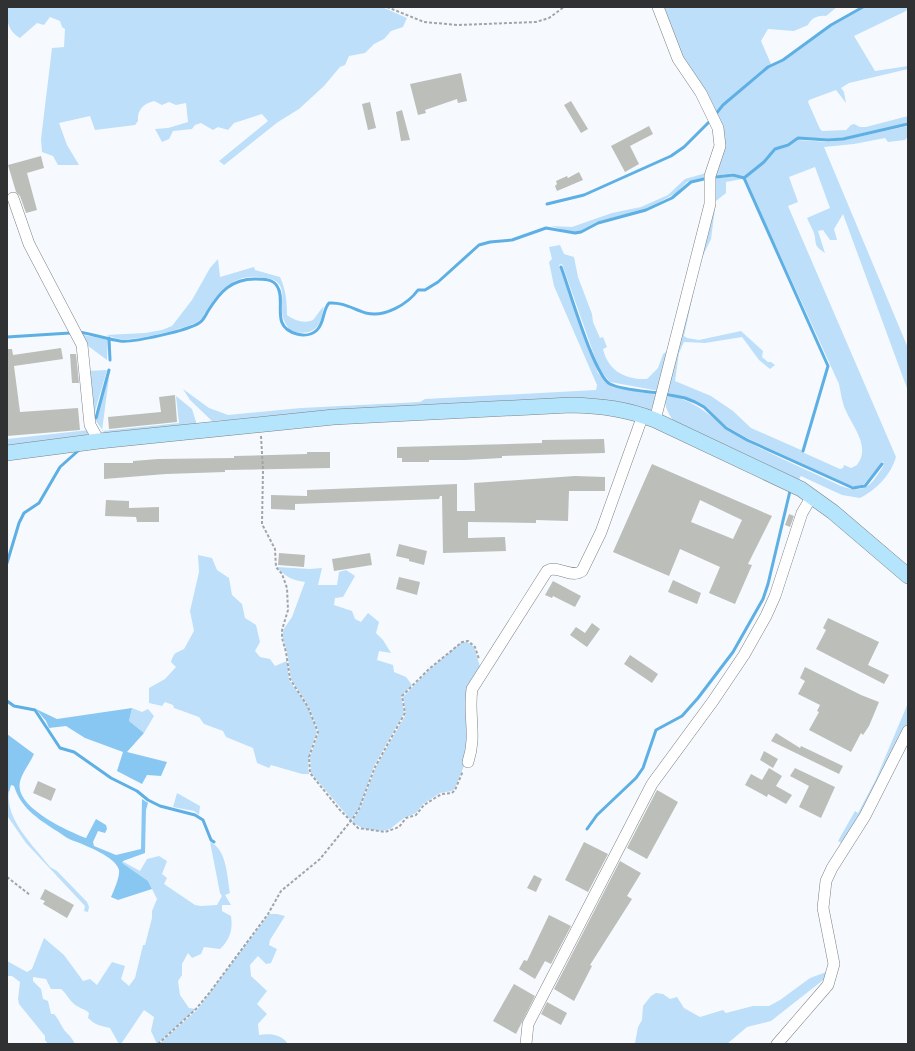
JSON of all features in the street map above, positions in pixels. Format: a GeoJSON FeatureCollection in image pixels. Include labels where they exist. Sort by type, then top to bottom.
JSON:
{"type":"FeatureCollection","features":[{"type":"Feature","properties":{"kind":"main road"},"geometry":{"type":"LineString","coordinates":[[7,453],[99,441],[334,418],[572,405],[608,406],[649,417],[761,469],[812,496],[908,576]]}},
{"type":"Feature","properties":{"kind":"street"},"geometry":{"type":"LineString","coordinates":[[468,762],[473,741],[472,690],[547,572],[554,569],[573,574],[582,571],[601,532],[649,417],[710,204],[710,176],[718,153],[720,136],[718,128],[701,93],[678,59],[658,7]]}},
{"type":"Feature","properties":{"kind":"street"},"geometry":{"type":"LineString","coordinates":[[13,198],[29,244],[82,345],[90,425],[99,441]]}},
{"type":"Feature","properties":{"kind":"street"},"geometry":{"type":"LineString","coordinates":[[526,1044],[528,1024],[652,784],[717,695],[744,655],[766,616],[775,596],[802,513],[812,496]]}},
{"type":"Feature","properties":{"kind":"street"},"geometry":{"type":"LineString","coordinates":[[777,1044],[828,985],[834,964],[823,908],[826,881],[840,854],[865,816],[908,731]]}},
{"type":"Feature","properties":{"kind":"path"},"geometry":{"type":"LineString","coordinates":[[387,7],[424,22],[458,25],[536,22],[548,18],[564,7]]}},
{"type":"Feature","properties":{"kind":"path"},"geometry":{"type":"LineString","coordinates":[[260,425],[263,470],[262,524],[276,549],[276,567],[282,574],[287,588],[288,610],[282,630],[282,638],[286,652],[290,679],[308,707],[318,732],[310,757],[310,773],[350,822],[358,828],[366,831],[385,832],[395,829],[406,818],[416,815],[424,805],[435,798],[442,794],[452,793],[455,790],[459,778],[468,762]]}},
{"type":"Feature","properties":{"kind":"path"},"geometry":{"type":"LineString","coordinates":[[158,1044],[196,1009],[210,992],[268,914],[281,891],[320,859],[350,822],[359,809],[375,767],[405,713],[402,696],[429,669],[462,642],[468,641],[475,647],[480,666],[483,671]]}},
{"type":"Feature","properties":{"kind":"path"},"geometry":{"type":"LineString","coordinates":[[7,877],[30,895]]}},
{"type":"Feature","properties":{"kind":"shaded area"},"geometry":{"type":"Polygon","coordinates":[[[7,7],[382,7],[407,18],[403,27],[391,31],[384,39],[374,44],[365,53],[349,56],[345,65],[340,67],[324,86],[299,109],[278,122],[224,165],[219,161],[268,121],[262,114],[234,123],[228,130],[218,127],[213,130],[201,123],[195,125],[192,129],[173,131],[169,139],[162,142],[155,129],[168,128],[188,122],[186,103],[176,105],[169,102],[162,105],[154,101],[142,108],[138,121],[135,125],[95,130],[90,116],[59,123],[67,145],[79,165],[58,165],[53,156],[42,152],[41,139],[52,48],[64,47],[65,29],[62,27],[60,21],[50,17],[44,25],[37,23],[20,38],[12,32],[10,28],[7,17],[7,7]]]}},
{"type":"Feature","properties":{"kind":"shaded area"},"geometry":{"type":"Polygon","coordinates":[[[662,7],[837,7],[826,16],[821,16],[811,20],[808,25],[794,31],[768,29],[761,41],[771,64],[722,104],[714,114],[682,61],[662,7]]]}},
{"type":"Feature","properties":{"kind":"shaded area"},"geometry":{"type":"Polygon","coordinates":[[[866,7],[908,7],[906,11],[854,36],[875,71],[908,66],[908,69],[849,83],[841,88],[844,92],[846,103],[836,90],[809,100],[808,102],[822,131],[846,130],[854,124],[860,127],[866,127],[908,116],[908,123],[843,138],[828,139],[797,137],[788,143],[775,148],[763,162],[743,177],[733,173],[714,176],[716,116],[724,106],[768,68],[784,61],[832,26],[866,7]]]}},
{"type":"Feature","properties":{"kind":"shaded area"},"geometry":{"type":"Polygon","coordinates":[[[908,126],[908,136],[905,140],[888,142],[885,138],[854,144],[824,147],[908,348],[908,391],[843,214],[834,229],[837,240],[830,240],[823,230],[818,231],[825,253],[816,244],[814,233],[807,218],[830,208],[815,167],[789,177],[798,202],[788,206],[896,457],[887,476],[872,491],[860,498],[842,495],[801,476],[799,479],[835,506],[908,566],[908,571],[839,512],[675,423],[667,410],[665,395],[690,402],[747,441],[841,486],[849,489],[862,489],[871,483],[884,465],[883,461],[864,484],[860,486],[851,486],[747,438],[726,426],[696,401],[666,392],[713,179],[732,176],[742,179],[726,182],[726,193],[716,201],[711,239],[700,262],[684,336],[699,340],[741,331],[763,351],[762,357],[775,365],[770,369],[759,360],[742,337],[705,343],[684,342],[679,353],[675,381],[711,396],[733,411],[751,428],[801,450],[802,452],[840,469],[843,468],[844,465],[851,468],[857,465],[861,458],[862,444],[845,408],[839,384],[745,178],[765,163],[776,150],[798,140],[828,142],[844,140],[908,126]]]}},
{"type":"Feature","properties":{"kind":"shaded area"},"geometry":{"type":"Polygon","coordinates":[[[706,173],[709,176],[687,182],[676,193],[645,210],[596,222],[575,233],[551,226],[572,227],[612,213],[641,207],[668,195],[685,179],[706,173]]]}},
{"type":"Feature","properties":{"kind":"shaded area"},"geometry":{"type":"Polygon","coordinates":[[[560,245],[564,254],[574,257],[578,277],[592,314],[593,322],[600,338],[603,337],[607,347],[603,349],[605,357],[619,373],[632,378],[647,379],[658,368],[663,354],[670,349],[659,391],[610,382],[599,369],[562,264],[559,265],[598,373],[612,387],[658,395],[651,410],[597,399],[212,421],[190,400],[183,389],[209,408],[228,415],[301,408],[420,402],[425,399],[596,390],[597,385],[554,286],[549,262],[552,259],[549,247],[560,245]]]}},
{"type":"Feature","properties":{"kind":"shaded area"},"geometry":{"type":"Polygon","coordinates":[[[218,259],[220,277],[254,267],[255,270],[280,277],[286,296],[287,315],[296,320],[308,322],[314,319],[324,306],[319,324],[313,330],[304,333],[290,330],[283,317],[282,294],[279,284],[270,279],[250,277],[242,278],[228,285],[216,297],[201,320],[191,325],[172,331],[137,338],[119,339],[106,335],[145,333],[162,330],[172,326],[192,300],[210,268],[218,259]]]}},
{"type":"Feature","properties":{"kind":"shaded area"},"geometry":{"type":"Polygon","coordinates":[[[80,334],[108,340],[107,360],[84,343],[80,334]]]}},
{"type":"Feature","properties":{"kind":"shaded area"},"geometry":{"type":"Polygon","coordinates":[[[110,369],[102,430],[96,421],[110,369]]]}},
{"type":"Feature","properties":{"kind":"shaded area"},"geometry":{"type":"Polygon","coordinates":[[[107,370],[93,418],[88,371],[107,370]]]}},
{"type":"Feature","properties":{"kind":"shaded area"},"geometry":{"type":"Polygon","coordinates":[[[176,396],[192,409],[197,425],[106,435],[103,431],[179,423],[176,396]]]}},
{"type":"Feature","properties":{"kind":"shaded area"},"geometry":{"type":"Polygon","coordinates":[[[89,430],[85,439],[7,448],[7,439],[89,430]]]}},
{"type":"Feature","properties":{"kind":"shaded area"},"geometry":{"type":"Polygon","coordinates":[[[198,555],[212,558],[217,570],[229,578],[232,595],[242,604],[245,618],[256,625],[260,642],[255,651],[260,657],[270,659],[275,666],[287,661],[289,680],[308,707],[317,732],[311,748],[308,763],[309,774],[302,774],[271,765],[269,768],[257,763],[253,748],[226,737],[223,731],[204,724],[199,717],[174,708],[173,705],[165,702],[162,706],[149,703],[149,688],[165,679],[176,667],[171,662],[173,656],[184,649],[194,631],[190,611],[199,572],[198,555]]]}},
{"type":"Feature","properties":{"kind":"shaded area"},"geometry":{"type":"Polygon","coordinates":[[[277,567],[310,569],[322,568],[318,585],[337,585],[339,572],[346,570],[355,576],[343,597],[335,598],[334,605],[352,611],[355,619],[361,622],[368,613],[379,622],[376,633],[383,640],[391,653],[379,651],[377,660],[393,665],[394,672],[406,677],[412,685],[401,696],[404,713],[374,766],[359,809],[351,820],[311,773],[310,757],[319,732],[309,707],[291,679],[287,652],[283,638],[283,630],[292,617],[305,582],[289,578],[277,567]]]}},
{"type":"Feature","properties":{"kind":"shaded area"},"geometry":{"type":"Polygon","coordinates":[[[462,642],[467,642],[474,647],[481,670],[472,684],[466,761],[455,788],[452,791],[440,793],[423,804],[416,813],[404,818],[390,829],[382,831],[364,829],[352,822],[360,809],[376,767],[406,714],[403,697],[429,670],[462,642]]]}},
{"type":"Feature","properties":{"kind":"shaded area"},"geometry":{"type":"Polygon","coordinates":[[[908,703],[908,726],[862,816],[843,844],[838,841],[855,811],[858,813],[876,779],[908,703]]]}},
{"type":"Feature","properties":{"kind":"shaded area"},"geometry":{"type":"Polygon","coordinates":[[[132,708],[142,712],[148,709],[154,716],[144,733],[129,721],[132,708]]]}},
{"type":"Feature","properties":{"kind":"shaded area"},"geometry":{"type":"Polygon","coordinates":[[[132,708],[129,721],[144,733],[127,752],[167,762],[161,776],[147,775],[142,784],[117,771],[123,752],[85,738],[66,726],[49,728],[46,721],[36,709],[57,719],[132,708]]]}},
{"type":"Feature","properties":{"kind":"shaded area"},"geometry":{"type":"Polygon","coordinates":[[[7,734],[34,754],[22,775],[20,782],[20,791],[25,800],[44,817],[67,830],[86,838],[96,819],[106,825],[107,829],[105,833],[98,831],[93,842],[94,846],[116,855],[141,849],[142,799],[148,803],[146,810],[145,853],[123,861],[122,863],[148,881],[152,889],[118,900],[111,897],[119,876],[117,865],[106,856],[69,839],[36,817],[25,806],[17,794],[14,786],[11,785],[9,792],[7,791],[7,734]]]}},
{"type":"Feature","properties":{"kind":"shaded area"},"geometry":{"type":"Polygon","coordinates":[[[7,791],[9,792],[9,802],[12,813],[22,832],[50,867],[57,871],[87,902],[89,907],[88,912],[84,911],[85,906],[26,843],[8,817],[7,791]]]}},
{"type":"Feature","properties":{"kind":"shaded area"},"geometry":{"type":"Polygon","coordinates":[[[177,793],[200,806],[199,815],[194,811],[173,807],[177,793]]]}},
{"type":"Feature","properties":{"kind":"shaded area"},"geometry":{"type":"Polygon","coordinates":[[[210,842],[220,851],[225,864],[230,893],[225,895],[231,905],[222,905],[222,911],[231,916],[232,925],[226,942],[220,949],[204,947],[201,954],[192,958],[188,953],[182,964],[182,975],[178,981],[180,995],[189,1008],[196,1009],[157,1044],[151,1031],[154,1017],[144,1010],[121,1044],[119,1044],[110,1028],[93,1022],[88,1018],[89,1013],[74,1004],[61,989],[51,989],[46,979],[33,977],[33,981],[41,989],[43,999],[48,1001],[51,1014],[56,1016],[75,1044],[48,1044],[45,1040],[45,1036],[19,1004],[18,999],[20,982],[12,976],[7,976],[7,961],[27,972],[32,969],[44,938],[64,955],[83,981],[90,979],[97,985],[112,962],[125,966],[121,979],[129,986],[135,978],[143,945],[145,945],[152,918],[152,911],[157,899],[148,881],[121,863],[122,861],[140,871],[147,859],[159,856],[167,861],[162,874],[167,878],[164,884],[195,905],[217,905],[222,896],[220,893],[210,842]]]}},
{"type":"Feature","properties":{"kind":"shaded area"},"geometry":{"type":"Polygon","coordinates":[[[269,914],[285,916],[270,940],[269,945],[277,949],[271,963],[266,964],[258,956],[250,965],[251,976],[267,991],[257,1004],[267,1014],[258,1024],[259,1035],[267,1034],[279,1036],[288,1044],[159,1044],[197,1010],[269,914]]]}},
{"type":"Feature","properties":{"kind":"shaded area"},"geometry":{"type":"Polygon","coordinates":[[[829,971],[827,977],[771,1021],[747,1027],[727,1044],[631,1044],[635,1043],[638,1027],[642,1020],[643,1006],[651,996],[656,993],[663,994],[670,999],[677,997],[684,1008],[700,1017],[723,1010],[726,1013],[753,1006],[769,1006],[780,1000],[810,978],[829,971]]]}},
{"type":"Feature","properties":{"kind":"building"},"geometry":{"type":"Polygon","coordinates":[[[461,73],[467,101],[458,103],[457,99],[425,110],[426,113],[418,115],[410,84],[461,73]]]}},
{"type":"Feature","properties":{"kind":"building"},"geometry":{"type":"Polygon","coordinates":[[[571,101],[588,129],[581,133],[564,105],[571,101]]]}},
{"type":"Feature","properties":{"kind":"building"},"geometry":{"type":"Polygon","coordinates":[[[370,102],[376,128],[368,130],[362,104],[370,102]]]}},
{"type":"Feature","properties":{"kind":"building"},"geometry":{"type":"Polygon","coordinates":[[[402,110],[410,140],[401,141],[396,112],[402,110]]]}},
{"type":"Feature","properties":{"kind":"building"},"geometry":{"type":"Polygon","coordinates":[[[649,126],[653,134],[630,146],[639,164],[625,172],[611,146],[649,126]]]}},
{"type":"Feature","properties":{"kind":"building"},"geometry":{"type":"Polygon","coordinates":[[[41,156],[44,168],[27,173],[37,210],[26,213],[20,196],[16,192],[8,165],[41,156]]]}},
{"type":"Feature","properties":{"kind":"building"},"geometry":{"type":"Polygon","coordinates":[[[579,172],[583,180],[557,191],[555,186],[557,184],[556,181],[567,176],[568,178],[579,172]]]}},
{"type":"Feature","properties":{"kind":"building"},"geometry":{"type":"Polygon","coordinates":[[[61,348],[63,359],[14,366],[20,412],[78,408],[80,430],[7,436],[7,349],[12,349],[13,355],[61,348]]]}},
{"type":"Feature","properties":{"kind":"building"},"geometry":{"type":"Polygon","coordinates":[[[70,354],[76,354],[79,383],[72,383],[70,354]]]}},
{"type":"Feature","properties":{"kind":"building"},"geometry":{"type":"Polygon","coordinates":[[[175,395],[177,422],[109,429],[108,417],[161,412],[159,397],[175,395]]]}},
{"type":"Feature","properties":{"kind":"building"},"geometry":{"type":"Polygon","coordinates":[[[604,439],[605,453],[502,456],[502,458],[429,460],[429,462],[402,462],[402,458],[397,458],[397,447],[542,443],[542,440],[604,439]]]}},
{"type":"Feature","properties":{"kind":"building"},"geometry":{"type":"Polygon","coordinates":[[[307,452],[330,452],[330,468],[225,470],[225,472],[166,474],[104,479],[104,463],[133,463],[133,461],[158,459],[234,458],[234,456],[307,454],[307,452]]]}},
{"type":"Feature","properties":{"kind":"building"},"geometry":{"type":"Polygon","coordinates":[[[652,464],[772,516],[748,564],[752,565],[735,604],[709,593],[720,567],[680,549],[669,576],[613,552],[652,464]],[[700,500],[691,522],[733,539],[742,520],[700,500]]]}},
{"type":"Feature","properties":{"kind":"building"},"geometry":{"type":"Polygon","coordinates":[[[575,476],[605,477],[605,491],[569,491],[568,521],[536,520],[536,523],[468,522],[468,538],[505,537],[506,551],[443,553],[442,496],[440,496],[439,499],[295,504],[295,510],[271,509],[271,495],[307,496],[307,490],[457,484],[457,511],[475,511],[474,483],[575,476]]]}},
{"type":"Feature","properties":{"kind":"building"},"geometry":{"type":"Polygon","coordinates":[[[106,500],[129,501],[129,508],[159,507],[159,522],[137,522],[136,517],[105,516],[106,500]]]}},
{"type":"Feature","properties":{"kind":"building"},"geometry":{"type":"Polygon","coordinates":[[[789,514],[794,516],[790,527],[785,525],[789,514]]]}},
{"type":"Feature","properties":{"kind":"building"},"geometry":{"type":"Polygon","coordinates":[[[399,544],[427,551],[424,565],[396,556],[399,544]]]}},
{"type":"Feature","properties":{"kind":"building"},"geometry":{"type":"Polygon","coordinates":[[[279,553],[305,555],[304,567],[278,565],[279,553]]]}},
{"type":"Feature","properties":{"kind":"building"},"geometry":{"type":"Polygon","coordinates":[[[370,553],[372,565],[334,571],[332,559],[370,553]]]}},
{"type":"Feature","properties":{"kind":"building"},"geometry":{"type":"Polygon","coordinates":[[[399,577],[420,582],[417,595],[396,589],[399,577]]]}},
{"type":"Feature","properties":{"kind":"building"},"geometry":{"type":"Polygon","coordinates":[[[673,580],[701,593],[697,604],[668,592],[673,580]]]}},
{"type":"Feature","properties":{"kind":"building"},"geometry":{"type":"Polygon","coordinates":[[[553,581],[581,596],[575,607],[553,596],[552,598],[545,595],[553,581]]]}},
{"type":"Feature","properties":{"kind":"building"},"geometry":{"type":"Polygon","coordinates":[[[828,618],[879,642],[868,665],[889,675],[884,684],[816,649],[826,630],[823,628],[828,618]]]}},
{"type":"Feature","properties":{"kind":"building"},"geometry":{"type":"Polygon","coordinates":[[[592,623],[600,629],[587,647],[570,635],[576,627],[585,633],[592,623]]]}},
{"type":"Feature","properties":{"kind":"building"},"geometry":{"type":"Polygon","coordinates":[[[630,655],[658,674],[652,683],[624,664],[630,655]]]}},
{"type":"Feature","properties":{"kind":"building"},"geometry":{"type":"Polygon","coordinates":[[[805,667],[861,695],[879,702],[869,726],[863,735],[861,733],[851,752],[809,730],[819,712],[817,711],[820,705],[798,694],[805,681],[800,678],[805,667]]]}},
{"type":"Feature","properties":{"kind":"building"},"geometry":{"type":"Polygon","coordinates":[[[776,733],[800,748],[801,746],[843,766],[839,774],[771,741],[776,733]]]}},
{"type":"Feature","properties":{"kind":"building"},"geometry":{"type":"Polygon","coordinates":[[[764,751],[778,759],[773,768],[760,760],[764,751]]]}},
{"type":"Feature","properties":{"kind":"building"},"geometry":{"type":"Polygon","coordinates":[[[769,768],[782,776],[776,786],[792,795],[786,804],[768,794],[767,797],[745,785],[751,774],[762,780],[769,768]]]}},
{"type":"Feature","properties":{"kind":"building"},"geometry":{"type":"Polygon","coordinates":[[[795,768],[835,787],[821,818],[799,807],[809,786],[790,776],[795,768]]]}},
{"type":"Feature","properties":{"kind":"building"},"geometry":{"type":"Polygon","coordinates":[[[38,781],[56,789],[51,801],[33,793],[38,781]]]}},
{"type":"Feature","properties":{"kind":"building"},"geometry":{"type":"Polygon","coordinates":[[[657,790],[678,802],[647,859],[627,848],[657,790]]]}},
{"type":"Feature","properties":{"kind":"building"},"geometry":{"type":"Polygon","coordinates":[[[584,842],[608,854],[588,892],[565,880],[584,842]]]}},
{"type":"Feature","properties":{"kind":"building"},"geometry":{"type":"Polygon","coordinates":[[[620,861],[641,873],[627,896],[632,899],[590,965],[592,966],[574,1001],[554,989],[620,861]]]}},
{"type":"Feature","properties":{"kind":"building"},"geometry":{"type":"Polygon","coordinates":[[[534,875],[542,879],[536,892],[527,888],[534,875]]]}},
{"type":"Feature","properties":{"kind":"building"},"geometry":{"type":"Polygon","coordinates":[[[45,889],[74,905],[67,918],[43,904],[45,901],[40,899],[45,889]]]}},
{"type":"Feature","properties":{"kind":"building"},"geometry":{"type":"Polygon","coordinates":[[[549,915],[571,926],[551,964],[545,961],[535,979],[519,969],[524,960],[527,961],[549,915]]]}},
{"type":"Feature","properties":{"kind":"building"},"geometry":{"type":"Polygon","coordinates":[[[514,984],[535,996],[516,1034],[493,1021],[514,984]]]}},
{"type":"Feature","properties":{"kind":"building"},"geometry":{"type":"Polygon","coordinates":[[[547,1002],[567,1013],[561,1025],[541,1014],[547,1002]]]}},
{"type":"Feature","properties":{"kind":"waterway"},"geometry":{"type":"LineString","coordinates":[[715,115],[723,105],[768,67],[783,60],[831,25],[863,7]]}},
{"type":"Feature","properties":{"kind":"waterway"},"geometry":{"type":"LineString","coordinates":[[547,204],[584,195],[671,156],[684,147],[711,120]]}},
{"type":"Feature","properties":{"kind":"waterway"},"geometry":{"type":"LineString","coordinates":[[716,177],[733,175],[744,178],[764,162],[775,149],[788,145],[798,138],[828,140],[843,139],[908,124]]}},
{"type":"Feature","properties":{"kind":"waterway"},"geometry":{"type":"LineString","coordinates":[[79,332],[120,341],[127,341],[148,338],[184,329],[202,321],[217,298],[233,284],[239,281],[264,279],[273,282],[280,292],[280,313],[283,326],[289,331],[297,334],[308,335],[315,332],[320,327],[325,309],[329,303],[343,305],[366,313],[373,314],[388,312],[402,305],[418,290],[425,290],[438,282],[479,245],[490,242],[512,240],[546,228],[575,233],[581,232],[598,223],[646,210],[672,198],[691,182],[708,178]]}},
{"type":"Feature","properties":{"kind":"waterway"},"geometry":{"type":"LineString","coordinates":[[744,178],[828,366],[803,451]]}},
{"type":"Feature","properties":{"kind":"waterway"},"geometry":{"type":"LineString","coordinates":[[561,267],[582,330],[604,378],[610,384],[621,388],[659,393]]}},
{"type":"Feature","properties":{"kind":"waterway"},"geometry":{"type":"LineString","coordinates":[[7,337],[70,333]]}},
{"type":"Feature","properties":{"kind":"waterway"},"geometry":{"type":"LineString","coordinates":[[109,338],[110,360]]}},
{"type":"Feature","properties":{"kind":"waterway"},"geometry":{"type":"LineString","coordinates":[[96,418],[109,370]]}},
{"type":"Feature","properties":{"kind":"waterway"},"geometry":{"type":"LineString","coordinates":[[665,394],[685,398],[695,402],[704,407],[726,428],[747,440],[853,488],[865,486],[882,464]]}},
{"type":"Feature","properties":{"kind":"waterway"},"geometry":{"type":"LineString","coordinates":[[7,563],[19,523],[24,513],[39,503],[60,467],[79,450]]}},
{"type":"Feature","properties":{"kind":"waterway"},"geometry":{"type":"LineString","coordinates":[[587,829],[597,815],[636,778],[643,768],[656,730],[682,716],[698,698],[733,652],[763,599],[768,584],[790,491]]}},
{"type":"Feature","properties":{"kind":"waterway"},"geometry":{"type":"LineString","coordinates":[[7,701],[14,706],[35,710],[60,748],[74,752],[111,778],[137,791],[148,800],[160,806],[195,815],[203,820],[211,840],[214,842]]}}]}
